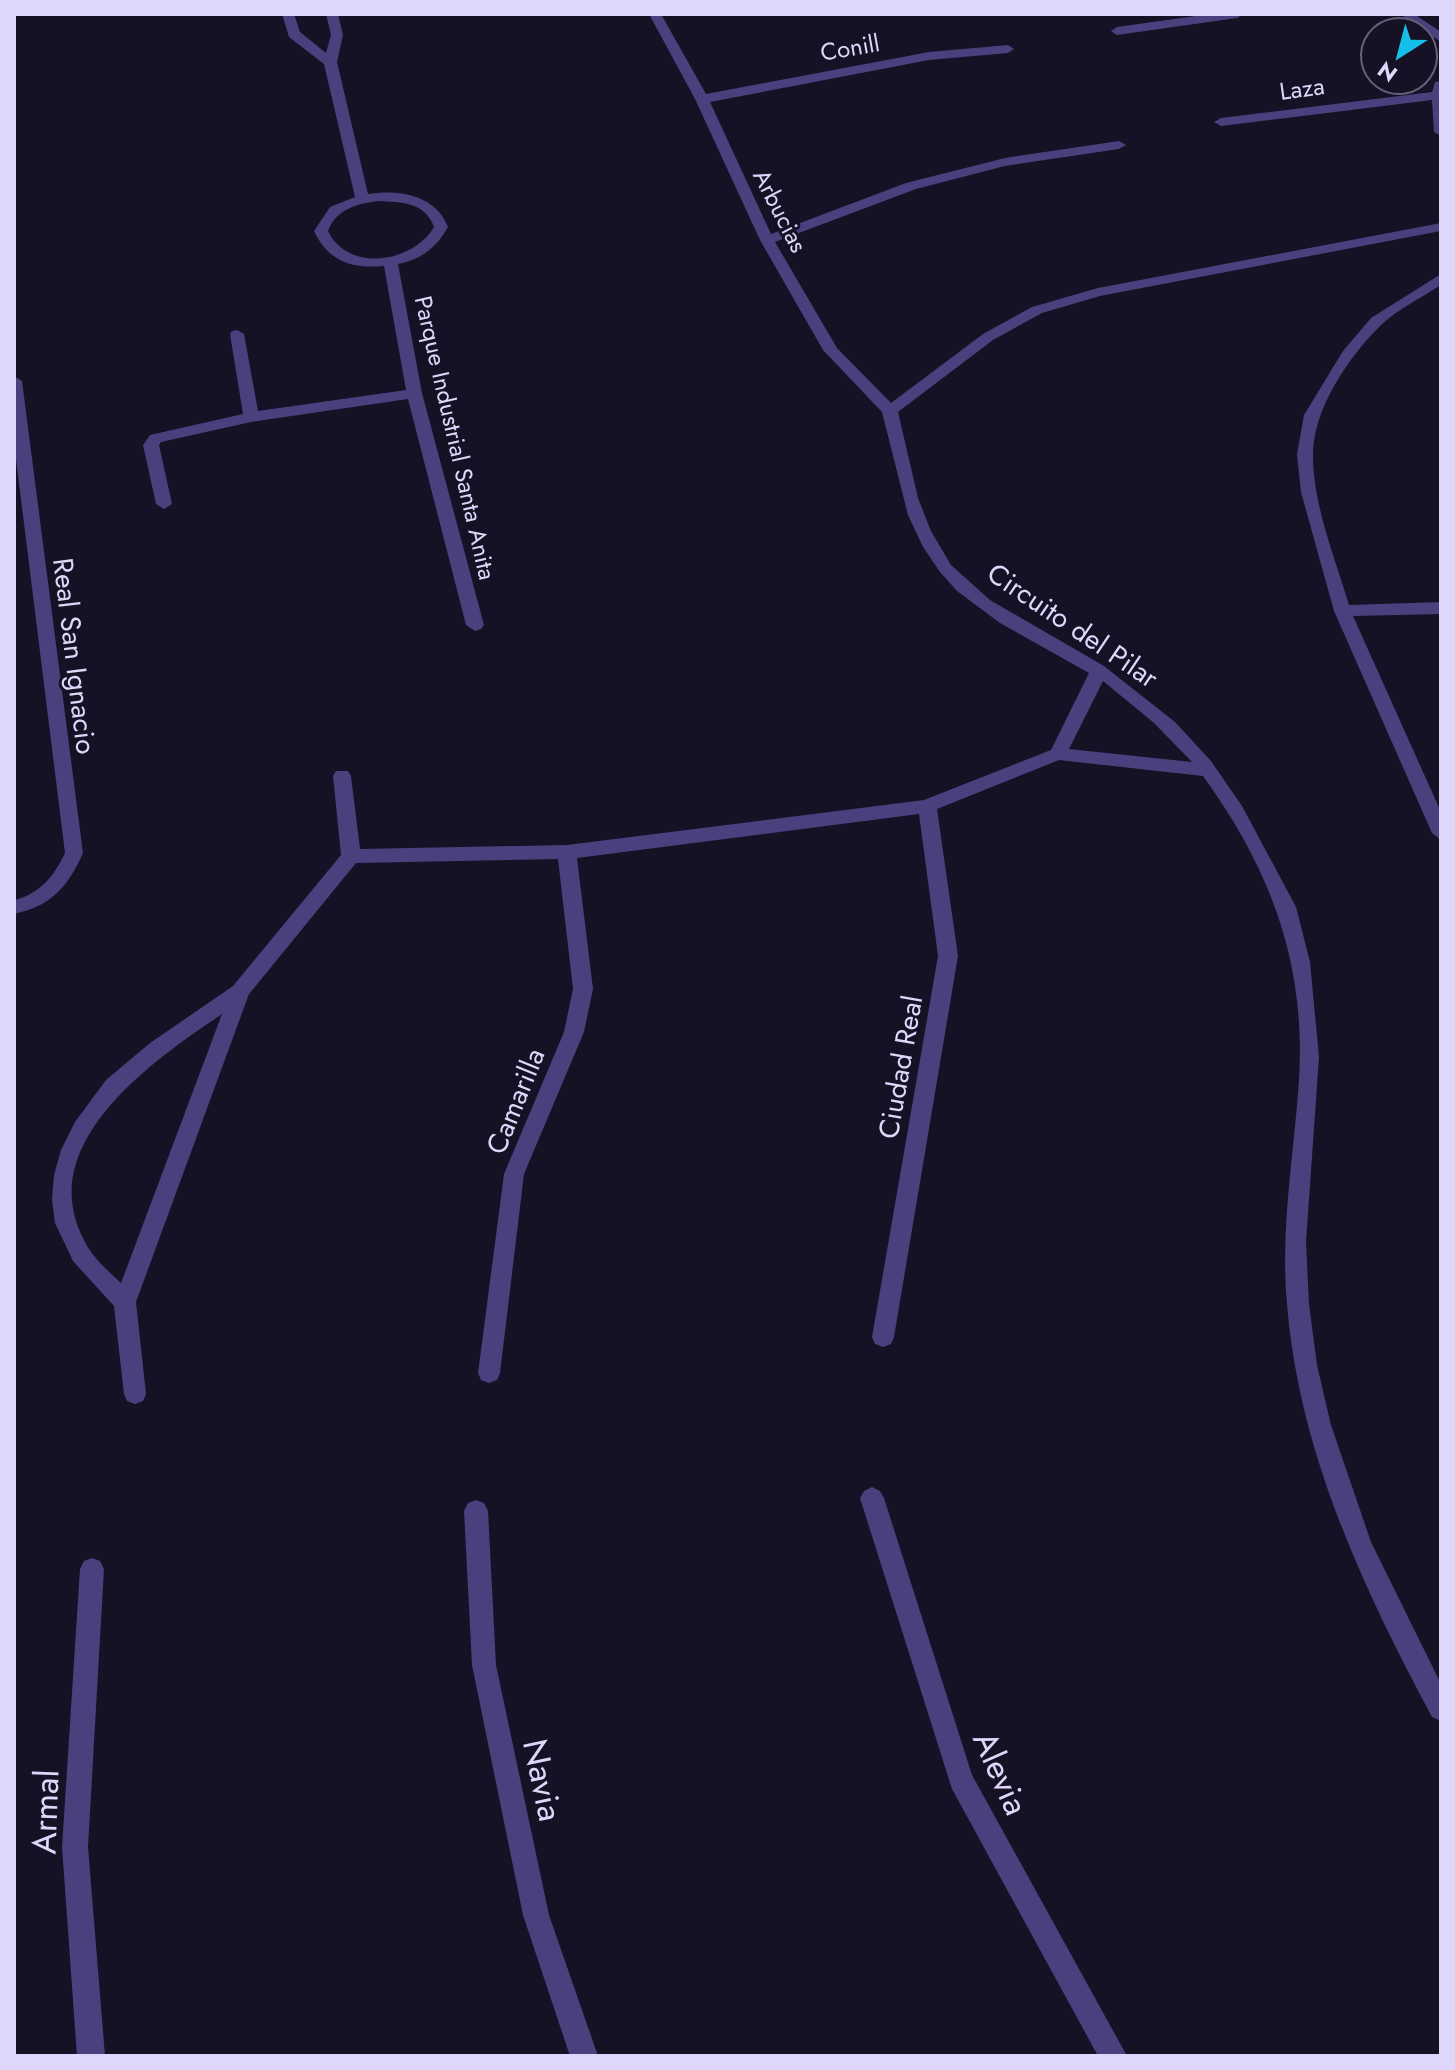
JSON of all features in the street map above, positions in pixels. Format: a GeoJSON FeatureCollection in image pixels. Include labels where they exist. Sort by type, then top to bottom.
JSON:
{"type":"FeatureCollection","features":[{"type":"Feature","properties":{"kind":"street"},"geometry":{"type":"LineString","coordinates":[[288,14],[294,34],[330,62]]}},
{"type":"Feature","properties":{"kind":"street"},"geometry":{"type":"LineString","coordinates":[[332,14],[337,35],[330,62],[362,199]]}},
{"type":"Feature","properties":{"kind":"street","name":"Arbucias"},"geometry":{"type":"LineString","coordinates":[[655,14],[702,99],[767,240],[831,350],[890,411]]}},
{"type":"Feature","properties":{"kind":"street"},"geometry":{"type":"LineString","coordinates":[[1117,31],[1237,14]]}},
{"type":"Feature","properties":{"kind":"street"},"geometry":{"type":"LineString","coordinates":[[1406,14],[1441,38]]}},
{"type":"Feature","properties":{"kind":"street","name":"Conill"},"geometry":{"type":"LineString","coordinates":[[702,99],[915,59],[1008,49]]}},
{"type":"Feature","properties":{"kind":"street"},"geometry":{"type":"LineString","coordinates":[[1440,88],[1441,132]]}},
{"type":"Feature","properties":{"kind":"street","name":"Laza"},"geometry":{"type":"LineString","coordinates":[[1221,122],[1440,88]]}},
{"type":"Feature","properties":{"kind":"street"},"geometry":{"type":"LineString","coordinates":[[767,240],[911,186],[1005,162],[1119,145]]}},
{"type":"Feature","properties":{"kind":"street"},"geometry":{"type":"LineString","coordinates":[[362,199],[410,199],[434,210],[440,218],[441,227],[432,245],[406,258],[390,261],[347,258],[335,253],[322,239],[323,223],[329,215],[362,199]]}},
{"type":"Feature","properties":{"kind":"street"},"geometry":{"type":"LineString","coordinates":[[890,411],[988,337],[1051,305],[1098,292],[1441,227]]}},
{"type":"Feature","properties":{"kind":"street","name":"Parque Industrial Santa Anita"},"geometry":{"type":"LineString","coordinates":[[390,261],[414,393],[475,625]]}},
{"type":"Feature","properties":{"kind":"street"},"geometry":{"type":"LineString","coordinates":[[1441,278],[1376,321],[1341,363],[1312,415],[1305,454],[1309,492],[1342,611],[1381,705],[1441,833]]}},
{"type":"Feature","properties":{"kind":"street"},"geometry":{"type":"LineString","coordinates":[[237,334],[251,417]]}},
{"type":"Feature","properties":{"kind":"street","name":"Real San Ignacio"},"geometry":{"type":"LineString","coordinates":[[14,381],[74,853],[61,882],[30,905],[14,907]]}},
{"type":"Feature","properties":{"kind":"street"},"geometry":{"type":"LineString","coordinates":[[164,504],[151,445],[156,438],[251,417],[414,393]]}},
{"type":"Feature","properties":{"kind":"street","name":"Circuito del Pilar"},"geometry":{"type":"LineString","coordinates":[[890,411],[915,515],[933,552],[960,583],[1003,618],[1099,671],[1170,726],[1208,770],[1236,813],[1288,911],[1303,970],[1309,1073],[1295,1244],[1300,1323],[1312,1398],[1342,1500],[1375,1582],[1441,1709]]}},
{"type":"Feature","properties":{"kind":"street"},"geometry":{"type":"LineString","coordinates":[[1342,611],[1441,608]]}},
{"type":"Feature","properties":{"kind":"street"},"geometry":{"type":"LineString","coordinates":[[1058,754],[1099,671]]}},
{"type":"Feature","properties":{"kind":"street"},"geometry":{"type":"LineString","coordinates":[[351,856],[567,852],[927,806],[1058,754],[1208,770]]}},
{"type":"Feature","properties":{"kind":"street"},"geometry":{"type":"LineString","coordinates":[[125,1302],[76,1248],[63,1217],[63,1177],[83,1123],[130,1070],[240,991],[351,856],[342,776]]}},
{"type":"Feature","properties":{"kind":"street","name":"Ciudad Real"},"geometry":{"type":"LineString","coordinates":[[883,1337],[948,956],[927,806]]}},
{"type":"Feature","properties":{"kind":"street","name":"Camarilla"},"geometry":{"type":"LineString","coordinates":[[489,1373],[514,1174],[574,1032],[583,989],[567,852]]}},
{"type":"Feature","properties":{"kind":"street"},"geometry":{"type":"LineString","coordinates":[[135,1394],[125,1302],[240,991]]}},
{"type":"Feature","properties":{"kind":"street","name":"Alevia"},"geometry":{"type":"LineString","coordinates":[[872,1498],[961,1780],[1113,2056]]}},
{"type":"Feature","properties":{"kind":"street","name":"Navia"},"geometry":{"type":"LineString","coordinates":[[476,1511],[484,1665],[536,1915],[584,2056]]}},
{"type":"Feature","properties":{"kind":"street","name":"Armal"},"geometry":{"type":"LineString","coordinates":[[91,2056],[75,1847],[92,1569]]}}]}
